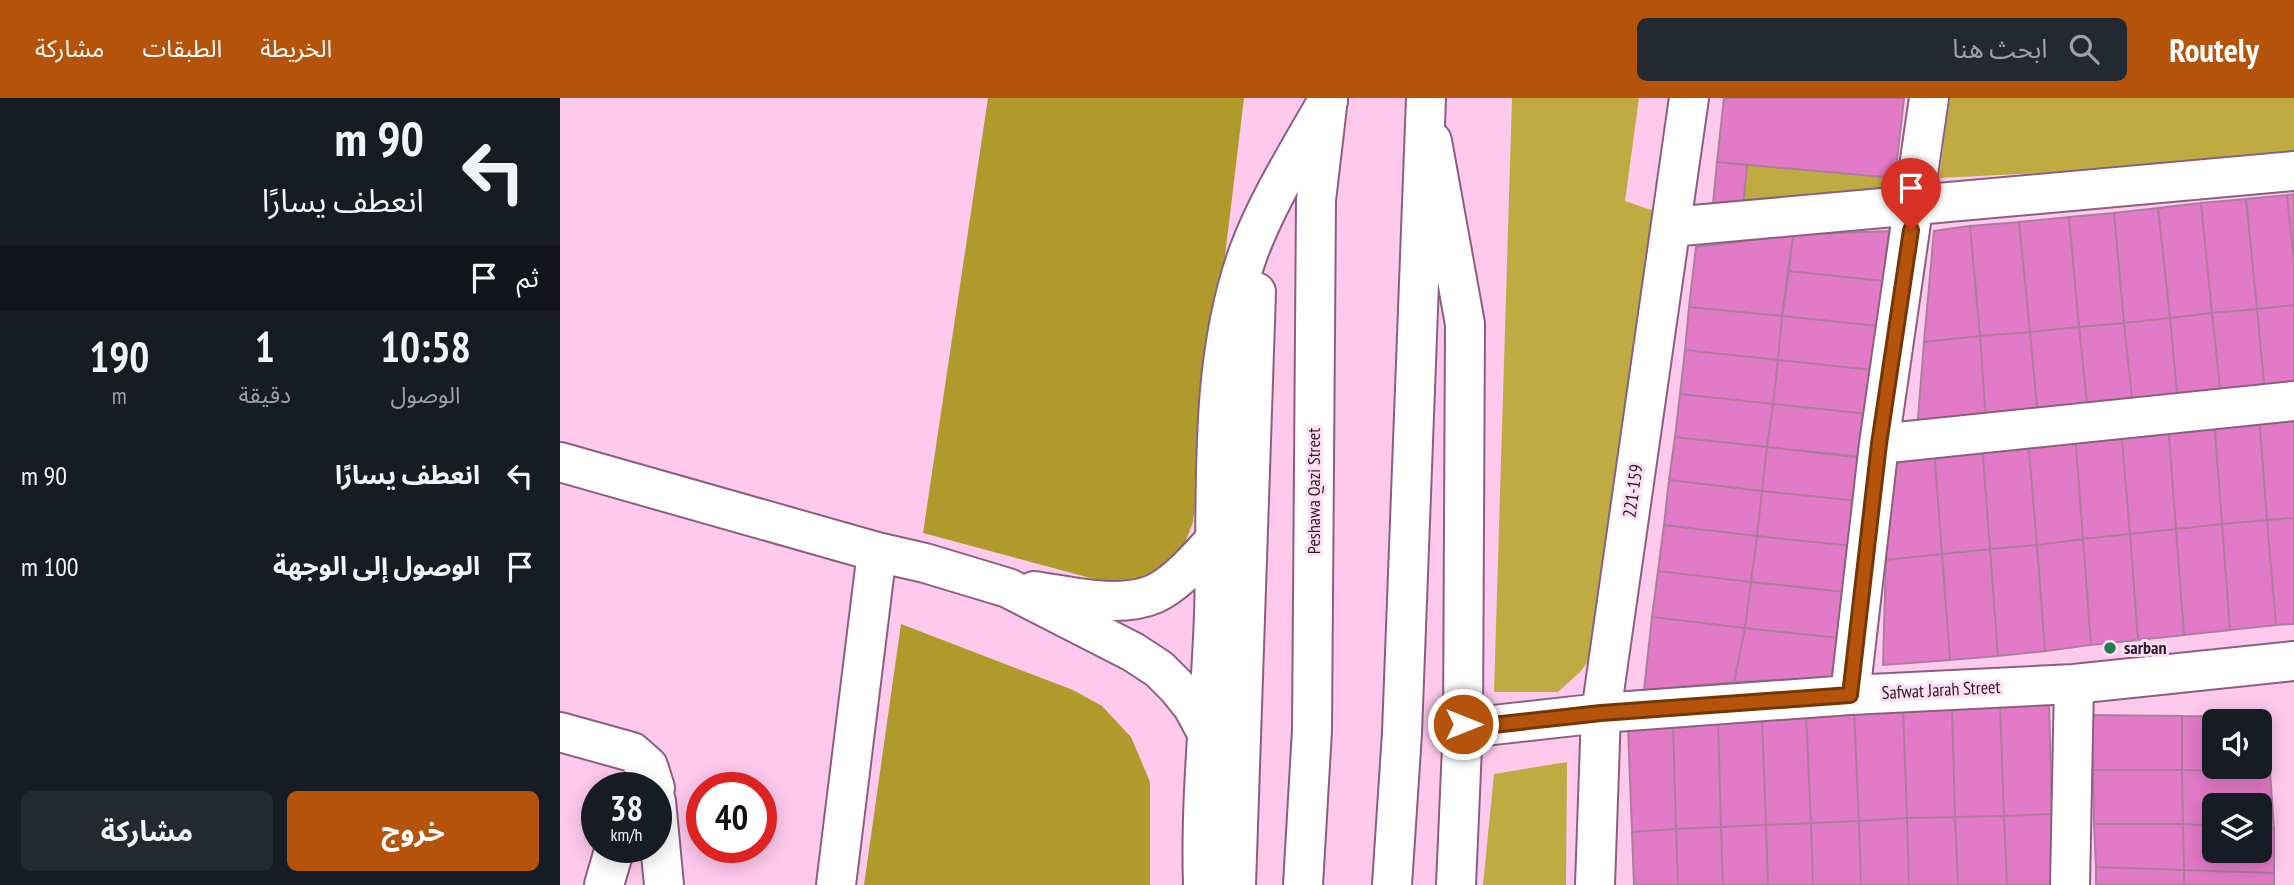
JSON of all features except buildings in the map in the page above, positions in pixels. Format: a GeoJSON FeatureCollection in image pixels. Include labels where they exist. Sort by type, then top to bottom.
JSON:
{"type":"FeatureCollection","features":[{"type":"Feature","properties":{"kind":"main road","name":"221-159"},"geometry":{"type":"LineString","coordinates":[[1595,885],[1601,713],[1689,98]]}},
{"type":"Feature","properties":{"kind":"main road"},"geometry":{"type":"LineString","coordinates":[[1850,695],[1879,444],[1929,98]]}},
{"type":"Feature","properties":{"kind":"main road"},"geometry":{"type":"LineString","coordinates":[[1203,885],[1202,834],[1216,539],[1220,386],[1234,304],[1249,252],[1269,206],[1328,99]]}},
{"type":"Feature","properties":{"kind":"main road","name":"Peshawa Qazi Street"},"geometry":{"type":"LineString","coordinates":[[1303,885],[1312,730],[1316,200],[1328,99]]}},
{"type":"Feature","properties":{"kind":"main road"},"geometry":{"type":"LineString","coordinates":[[1426,101],[1465,324],[1463,724],[1456,885]]}},
{"type":"Feature","properties":{"kind":"main road"},"geometry":{"type":"LineString","coordinates":[[1392,885],[1402,733],[1426,101]]}},
{"type":"Feature","properties":{"kind":"main road"},"geometry":{"type":"LineString","coordinates":[[1671,227],[2294,171]]}},
{"type":"Feature","properties":{"kind":"main road"},"geometry":{"type":"LineString","coordinates":[[1236,885],[1258,231]]}},
{"type":"Feature","properties":{"kind":"main road"},"geometry":{"type":"LineString","coordinates":[[1879,444],[2294,401]]}},
{"type":"Feature","properties":{"kind":"main road"},"geometry":{"type":"LineString","coordinates":[[560,461],[1008,588],[1115,601],[1155,594],[1172,582],[1216,539]]}},
{"type":"Feature","properties":{"kind":"main road"},"geometry":{"type":"LineString","coordinates":[[836,885],[877,552]]}},
{"type":"Feature","properties":{"kind":"main road"},"geometry":{"type":"LineString","coordinates":[[1008,588],[1159,668],[1193,707],[1207,733]]}},
{"type":"Feature","properties":{"kind":"main road","name":"Safwat Jarah Street"},"geometry":{"type":"LineString","coordinates":[[1463,724],[1484,726],[1601,713],[1850,695],[2074,684],[2294,661]]}},
{"type":"Feature","properties":{"kind":"main road"},"geometry":{"type":"LineString","coordinates":[[2070,885],[2074,684]]}},
{"type":"Feature","properties":{"kind":"main road"},"geometry":{"type":"LineString","coordinates":[[560,732],[632,752],[648,766],[650,772]]}},
{"type":"Feature","properties":{"kind":"main road"},"geometry":{"type":"LineString","coordinates":[[604,885],[610,863]]}},
{"type":"Feature","properties":{"kind":"main road"},"geometry":{"type":"LineString","coordinates":[[662,863],[664,885]]}},
{"type":"Feature","properties":{"kind":"shaded area"},"geometry":{"type":"Polygon","coordinates":[[[988,98],[1244,98],[1193,522],[1184,546],[1158,571],[1131,589],[923,533],[988,98]]]}},
{"type":"Feature","properties":{"kind":"shaded area"},"geometry":{"type":"Polygon","coordinates":[[[1512,98],[1639,98],[1625,201],[1657,212],[1598,648],[1580,672],[1558,692],[1494,692],[1512,98]]]}},
{"type":"Feature","properties":{"kind":"shaded area"},"geometry":{"type":"Polygon","coordinates":[[[1950,98],[2294,98],[2294,155],[2134,168],[1939,178],[1950,98]]]}},
{"type":"Feature","properties":{"kind":"shaded area"},"geometry":{"type":"Polygon","coordinates":[[[1747,165],[1895,178],[1895,200],[1743,207],[1747,165]]]}},
{"type":"Feature","properties":{"kind":"shaded area"},"geometry":{"type":"Polygon","coordinates":[[[901,624],[1073,690],[1102,706],[1131,737],[1150,782],[1150,885],[864,885],[901,624]]]}},
{"type":"Feature","properties":{"kind":"shaded area"},"geometry":{"type":"Polygon","coordinates":[[[1567,762],[1566,885],[1483,885],[1494,774],[1567,762]]]}},
{"type":"Feature","properties":{"kind":"place","name":"sarban"},"geometry":{"type":"Point","coordinates":[2110,648]}},
{"type":"Feature","properties":{"kind":"route"},"geometry":{"type":"LineString","coordinates":[[1463,724],[1484,726],[1601,713],[1850,695],[1879,444],[1911,230]]}}]}
